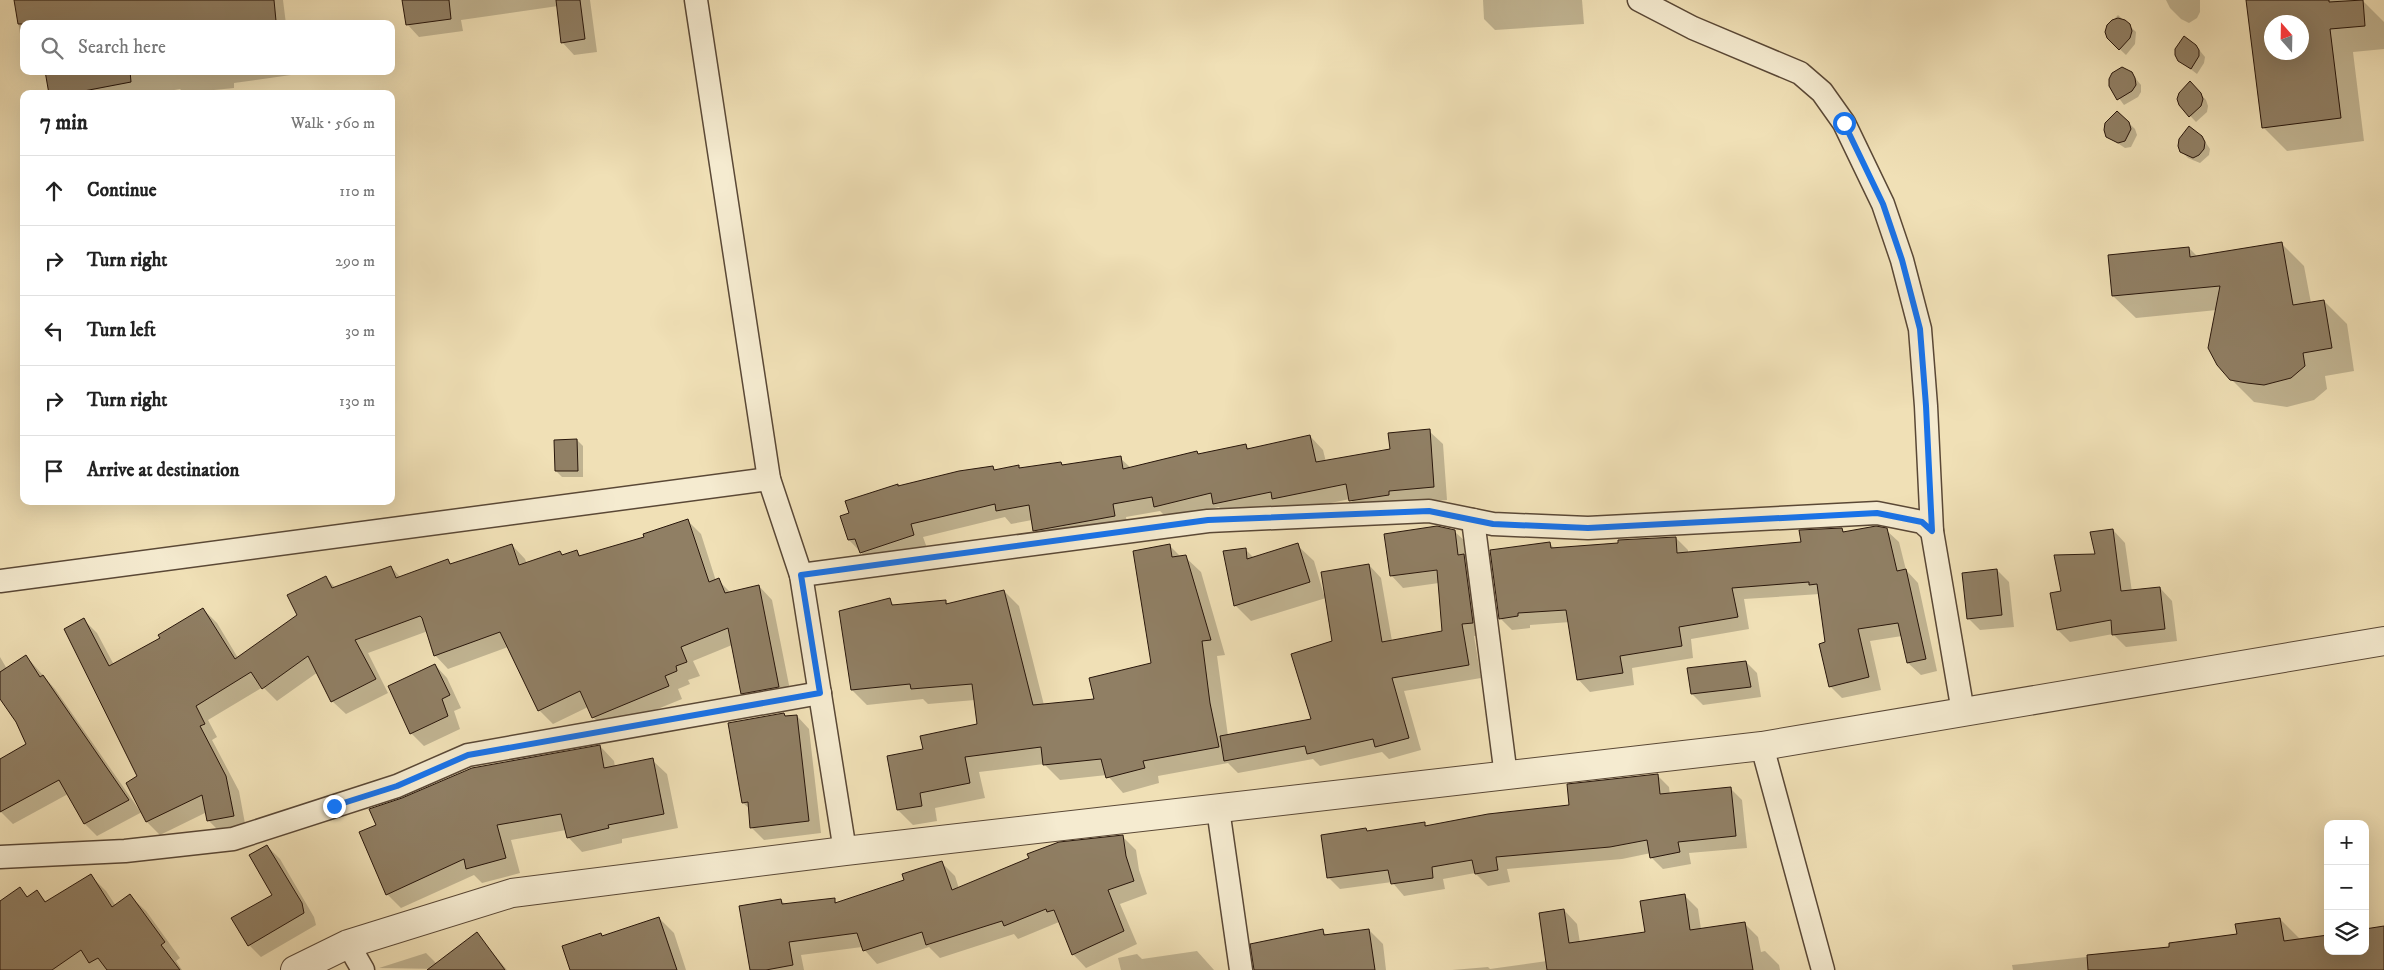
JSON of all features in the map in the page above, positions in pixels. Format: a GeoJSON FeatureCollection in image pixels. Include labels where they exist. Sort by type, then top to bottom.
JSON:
{"type":"FeatureCollection","features":[{"type":"Feature","properties":{"kind":"street"},"geometry":{"type":"LineString","coordinates":[[696,0],[768,479],[801,575],[845,852]]}},
{"type":"Feature","properties":{"kind":"street"},"geometry":{"type":"LineString","coordinates":[[1639,0],[1694,28],[1800,73],[1822,92],[1844,123],[1883,204],[1902,260],[1920,329],[1932,531],[1963,712]]}},
{"type":"Feature","properties":{"kind":"street"},"geometry":{"type":"LineString","coordinates":[[0,580],[768,479]]}},
{"type":"Feature","properties":{"kind":"street"},"geometry":{"type":"LineString","coordinates":[[801,575],[1208,520],[1429,511],[1493,524],[1588,528],[1877,513],[1922,522],[1932,531]]}},
{"type":"Feature","properties":{"kind":"street"},"geometry":{"type":"LineString","coordinates":[[1474,520],[1506,776]]}},
{"type":"Feature","properties":{"kind":"street"},"geometry":{"type":"LineString","coordinates":[[295,970],[348,944],[512,893],[845,852],[1762,746],[2384,641]]}},
{"type":"Feature","properties":{"kind":"street"},"geometry":{"type":"LineString","coordinates":[[0,857],[125,851],[233,839],[397,786],[468,755],[820,693]]}},
{"type":"Feature","properties":{"kind":"street"},"geometry":{"type":"LineString","coordinates":[[1762,746],[1823,970]]}},
{"type":"Feature","properties":{"kind":"street"},"geometry":{"type":"LineString","coordinates":[[1218,809],[1241,970]]}},
{"type":"Feature","properties":{"kind":"street"},"geometry":{"type":"LineString","coordinates":[[348,944],[363,970]]}},
{"type":"Feature","properties":{"kind":"building"},"geometry":{"type":"Polygon","coordinates":[[[14,0],[274,0],[276,20],[20,20],[20,24],[18,24],[14,0]]]}},
{"type":"Feature","properties":{"kind":"building"},"geometry":{"type":"Polygon","coordinates":[[[402,0],[449,0],[451,19],[406,25],[402,0]]]}},
{"type":"Feature","properties":{"kind":"building"},"geometry":{"type":"Polygon","coordinates":[[[556,0],[580,0],[585,39],[561,43],[556,0]]]}},
{"type":"Feature","properties":{"kind":"building"},"geometry":{"type":"Polygon","coordinates":[[[2246,0],[2329,0],[2329,2],[2363,0],[2365,26],[2330,29],[2341,118],[2262,128],[2246,0]]]}},
{"type":"Feature","properties":{"kind":"building"},"geometry":{"type":"Polygon","coordinates":[[[2118,18],[2130,24],[2132,31],[2130,38],[2119,50],[2107,38],[2105,32],[2107,25],[2112,20],[2118,18]]]}},
{"type":"Feature","properties":{"kind":"building"},"geometry":{"type":"Polygon","coordinates":[[[2184,36],[2196,45],[2199,50],[2199,56],[2191,69],[2178,61],[2175,55],[2175,49],[2184,36]]]}},
{"type":"Feature","properties":{"kind":"building"},"geometry":{"type":"Polygon","coordinates":[[[2122,67],[2132,72],[2136,85],[2132,91],[2117,100],[2109,86],[2109,79],[2112,73],[2122,67]]]}},
{"type":"Feature","properties":{"kind":"building"},"geometry":{"type":"Polygon","coordinates":[[[46,75],[130,75],[131,82],[89,90],[48,90],[46,75]]]}},
{"type":"Feature","properties":{"kind":"building"},"geometry":{"type":"Polygon","coordinates":[[[2190,81],[2201,93],[2203,99],[2201,106],[2189,117],[2179,105],[2177,99],[2179,93],[2190,81]]]}},
{"type":"Feature","properties":{"kind":"building"},"geometry":{"type":"Polygon","coordinates":[[[2117,111],[2129,122],[2131,129],[2125,141],[2118,143],[2106,137],[2104,130],[2105,123],[2117,111]]]}},
{"type":"Feature","properties":{"kind":"building"},"geometry":{"type":"Polygon","coordinates":[[[2189,126],[2202,136],[2205,142],[2204,149],[2193,158],[2180,152],[2178,146],[2179,139],[2189,126]]]}},
{"type":"Feature","properties":{"kind":"building"},"geometry":{"type":"Polygon","coordinates":[[[2282,242],[2293,305],[2324,300],[2332,348],[2303,353],[2305,366],[2291,378],[2264,385],[2247,383],[2230,380],[2217,365],[2208,348],[2220,286],[2112,296],[2108,255],[2189,247],[2190,257],[2282,242]]]}},
{"type":"Feature","properties":{"kind":"building"},"geometry":{"type":"Polygon","coordinates":[[[1430,429],[1434,487],[1389,491],[1389,495],[1349,501],[1346,484],[1272,499],[1271,492],[1213,504],[1211,493],[1154,507],[1152,497],[1113,504],[1115,516],[1033,531],[1029,505],[996,511],[995,504],[911,524],[914,535],[860,553],[855,539],[848,540],[840,516],[849,513],[845,501],[898,484],[898,486],[959,471],[993,466],[994,470],[1019,465],[1019,468],[1061,462],[1062,465],[1121,456],[1123,469],[1197,451],[1198,454],[1246,444],[1247,449],[1310,435],[1316,462],[1390,449],[1388,433],[1430,429]]]}},
{"type":"Feature","properties":{"kind":"building"},"geometry":{"type":"Polygon","coordinates":[[[577,439],[578,471],[555,471],[554,440],[577,439]]]}},
{"type":"Feature","properties":{"kind":"building"},"geometry":{"type":"Polygon","coordinates":[[[688,519],[709,582],[719,578],[725,593],[759,585],[779,687],[741,694],[728,628],[681,647],[687,662],[676,666],[677,671],[665,676],[669,686],[592,718],[580,691],[538,711],[500,632],[434,656],[420,616],[355,640],[376,679],[331,702],[308,656],[262,689],[251,672],[196,706],[205,724],[200,726],[226,776],[234,816],[207,821],[202,795],[146,822],[126,783],[137,776],[64,629],[84,618],[109,666],[160,638],[158,635],[203,608],[235,659],[297,615],[287,595],[326,576],[332,588],[391,566],[396,578],[448,559],[450,564],[512,544],[519,565],[560,551],[562,555],[577,550],[579,556],[644,537],[643,534],[688,519]]]}},
{"type":"Feature","properties":{"kind":"building"},"geometry":{"type":"Polygon","coordinates":[[[1437,526],[1455,530],[1458,555],[1464,554],[1473,623],[1462,624],[1469,665],[1392,678],[1409,738],[1375,747],[1373,739],[1307,754],[1305,746],[1224,761],[1220,736],[1311,719],[1291,654],[1332,641],[1321,572],[1369,564],[1382,642],[1442,631],[1437,570],[1390,576],[1384,534],[1437,526]]]}},
{"type":"Feature","properties":{"kind":"building"},"geometry":{"type":"Polygon","coordinates":[[[1876,526],[1887,528],[1897,571],[1906,569],[1926,659],[1907,663],[1898,623],[1858,629],[1869,677],[1829,687],[1819,644],[1825,642],[1817,584],[1809,585],[1809,582],[1732,588],[1738,617],[1679,627],[1682,646],[1620,656],[1623,673],[1577,680],[1566,610],[1518,613],[1518,616],[1499,619],[1490,550],[1550,542],[1551,548],[1618,543],[1618,540],[1676,537],[1677,553],[1801,542],[1799,530],[1842,528],[1843,532],[1876,526]]]}},
{"type":"Feature","properties":{"kind":"building"},"geometry":{"type":"Polygon","coordinates":[[[2113,529],[2121,591],[2160,587],[2165,629],[2112,635],[2111,620],[2057,630],[2050,593],[2061,591],[2054,555],[2095,554],[2090,532],[2113,529]]]}},
{"type":"Feature","properties":{"kind":"building"},"geometry":{"type":"Polygon","coordinates":[[[1298,543],[1310,582],[1234,606],[1223,551],[1246,548],[1247,559],[1298,543]]]}},
{"type":"Feature","properties":{"kind":"building"},"geometry":{"type":"Polygon","coordinates":[[[1170,544],[1172,557],[1186,555],[1211,640],[1202,641],[1210,703],[1219,747],[1143,761],[1145,768],[1106,778],[1101,759],[1043,765],[1041,747],[965,757],[970,783],[920,793],[922,806],[897,810],[887,756],[923,749],[920,736],[977,724],[972,684],[911,689],[910,684],[851,690],[839,611],[890,598],[892,605],[946,600],[946,604],[1004,590],[1033,705],[1094,699],[1089,678],[1151,663],[1133,551],[1170,544]]]}},
{"type":"Feature","properties":{"kind":"building"},"geometry":{"type":"Polygon","coordinates":[[[1997,569],[2002,615],[1967,619],[1962,573],[1997,569]]]}},
{"type":"Feature","properties":{"kind":"building"},"geometry":{"type":"Polygon","coordinates":[[[26,655],[40,677],[43,675],[129,800],[84,824],[59,780],[0,812],[0,759],[26,744],[16,722],[0,699],[0,672],[26,655]]]}},
{"type":"Feature","properties":{"kind":"building"},"geometry":{"type":"Polygon","coordinates":[[[1746,661],[1751,687],[1691,694],[1687,668],[1746,661]]]}},
{"type":"Feature","properties":{"kind":"building"},"geometry":{"type":"Polygon","coordinates":[[[435,664],[450,695],[442,699],[448,716],[410,734],[388,686],[435,664]]]}},
{"type":"Feature","properties":{"kind":"building"},"geometry":{"type":"Polygon","coordinates":[[[784,713],[785,716],[797,715],[809,821],[750,828],[748,802],[742,803],[728,723],[784,713]]]}},
{"type":"Feature","properties":{"kind":"building"},"geometry":{"type":"Polygon","coordinates":[[[600,745],[604,768],[653,758],[664,814],[608,825],[609,828],[567,838],[561,814],[497,825],[506,858],[466,869],[464,859],[386,895],[359,832],[376,825],[369,809],[402,798],[472,768],[600,745]]]}},
{"type":"Feature","properties":{"kind":"building"},"geometry":{"type":"Polygon","coordinates":[[[1658,774],[1660,794],[1731,787],[1736,836],[1678,842],[1680,852],[1650,858],[1647,840],[1610,847],[1496,857],[1498,870],[1475,874],[1472,860],[1432,867],[1433,878],[1391,884],[1388,870],[1327,878],[1321,835],[1366,828],[1367,831],[1425,822],[1425,826],[1488,814],[1569,805],[1567,784],[1658,774]]]}},
{"type":"Feature","properties":{"kind":"building"},"geometry":{"type":"Polygon","coordinates":[[[1123,835],[1126,856],[1134,881],[1108,890],[1124,931],[1072,955],[1054,910],[1047,912],[1046,909],[1004,926],[1002,921],[926,945],[922,932],[863,951],[857,933],[789,942],[793,965],[766,970],[750,970],[739,906],[781,899],[782,904],[835,898],[835,903],[904,880],[902,874],[942,861],[952,890],[1029,858],[1027,854],[1059,842],[1123,835]]]}},
{"type":"Feature","properties":{"kind":"building"},"geometry":{"type":"Polygon","coordinates":[[[267,845],[302,903],[304,913],[248,946],[231,918],[272,895],[249,855],[267,845]]]}},
{"type":"Feature","properties":{"kind":"building"},"geometry":{"type":"Polygon","coordinates":[[[91,874],[112,907],[130,894],[165,942],[161,945],[180,970],[107,970],[98,958],[89,963],[81,950],[52,970],[0,970],[0,901],[20,887],[27,897],[37,890],[45,902],[91,874]]]}},
{"type":"Feature","properties":{"kind":"building"},"geometry":{"type":"Polygon","coordinates":[[[1685,894],[1690,930],[1745,922],[1753,970],[1547,970],[1539,913],[1564,909],[1569,943],[1645,932],[1640,901],[1685,894]]]}},
{"type":"Feature","properties":{"kind":"building"},"geometry":{"type":"Polygon","coordinates":[[[659,917],[677,970],[570,970],[562,946],[601,933],[602,936],[659,917]]]}},
{"type":"Feature","properties":{"kind":"building"},"geometry":{"type":"Polygon","coordinates":[[[2280,918],[2284,941],[2324,936],[2324,955],[2369,955],[2369,928],[2384,926],[2384,970],[2088,970],[2087,955],[2169,947],[2169,943],[2237,934],[2235,924],[2280,918]]]}},
{"type":"Feature","properties":{"kind":"building"},"geometry":{"type":"Polygon","coordinates":[[[1323,929],[1324,935],[1369,929],[1375,970],[1254,970],[1250,944],[1323,929]]]}},
{"type":"Feature","properties":{"kind":"building"},"geometry":{"type":"Polygon","coordinates":[[[477,932],[505,970],[427,970],[477,932]]]}},
{"type":"Feature","properties":{"kind":"route"},"geometry":{"type":"LineString","coordinates":[[334,806],[397,786],[468,755],[820,693],[801,575],[1208,520],[1429,511],[1493,524],[1588,528],[1877,513],[1922,522],[1932,531],[1920,329],[1902,260],[1883,204],[1844,123]]}}]}
